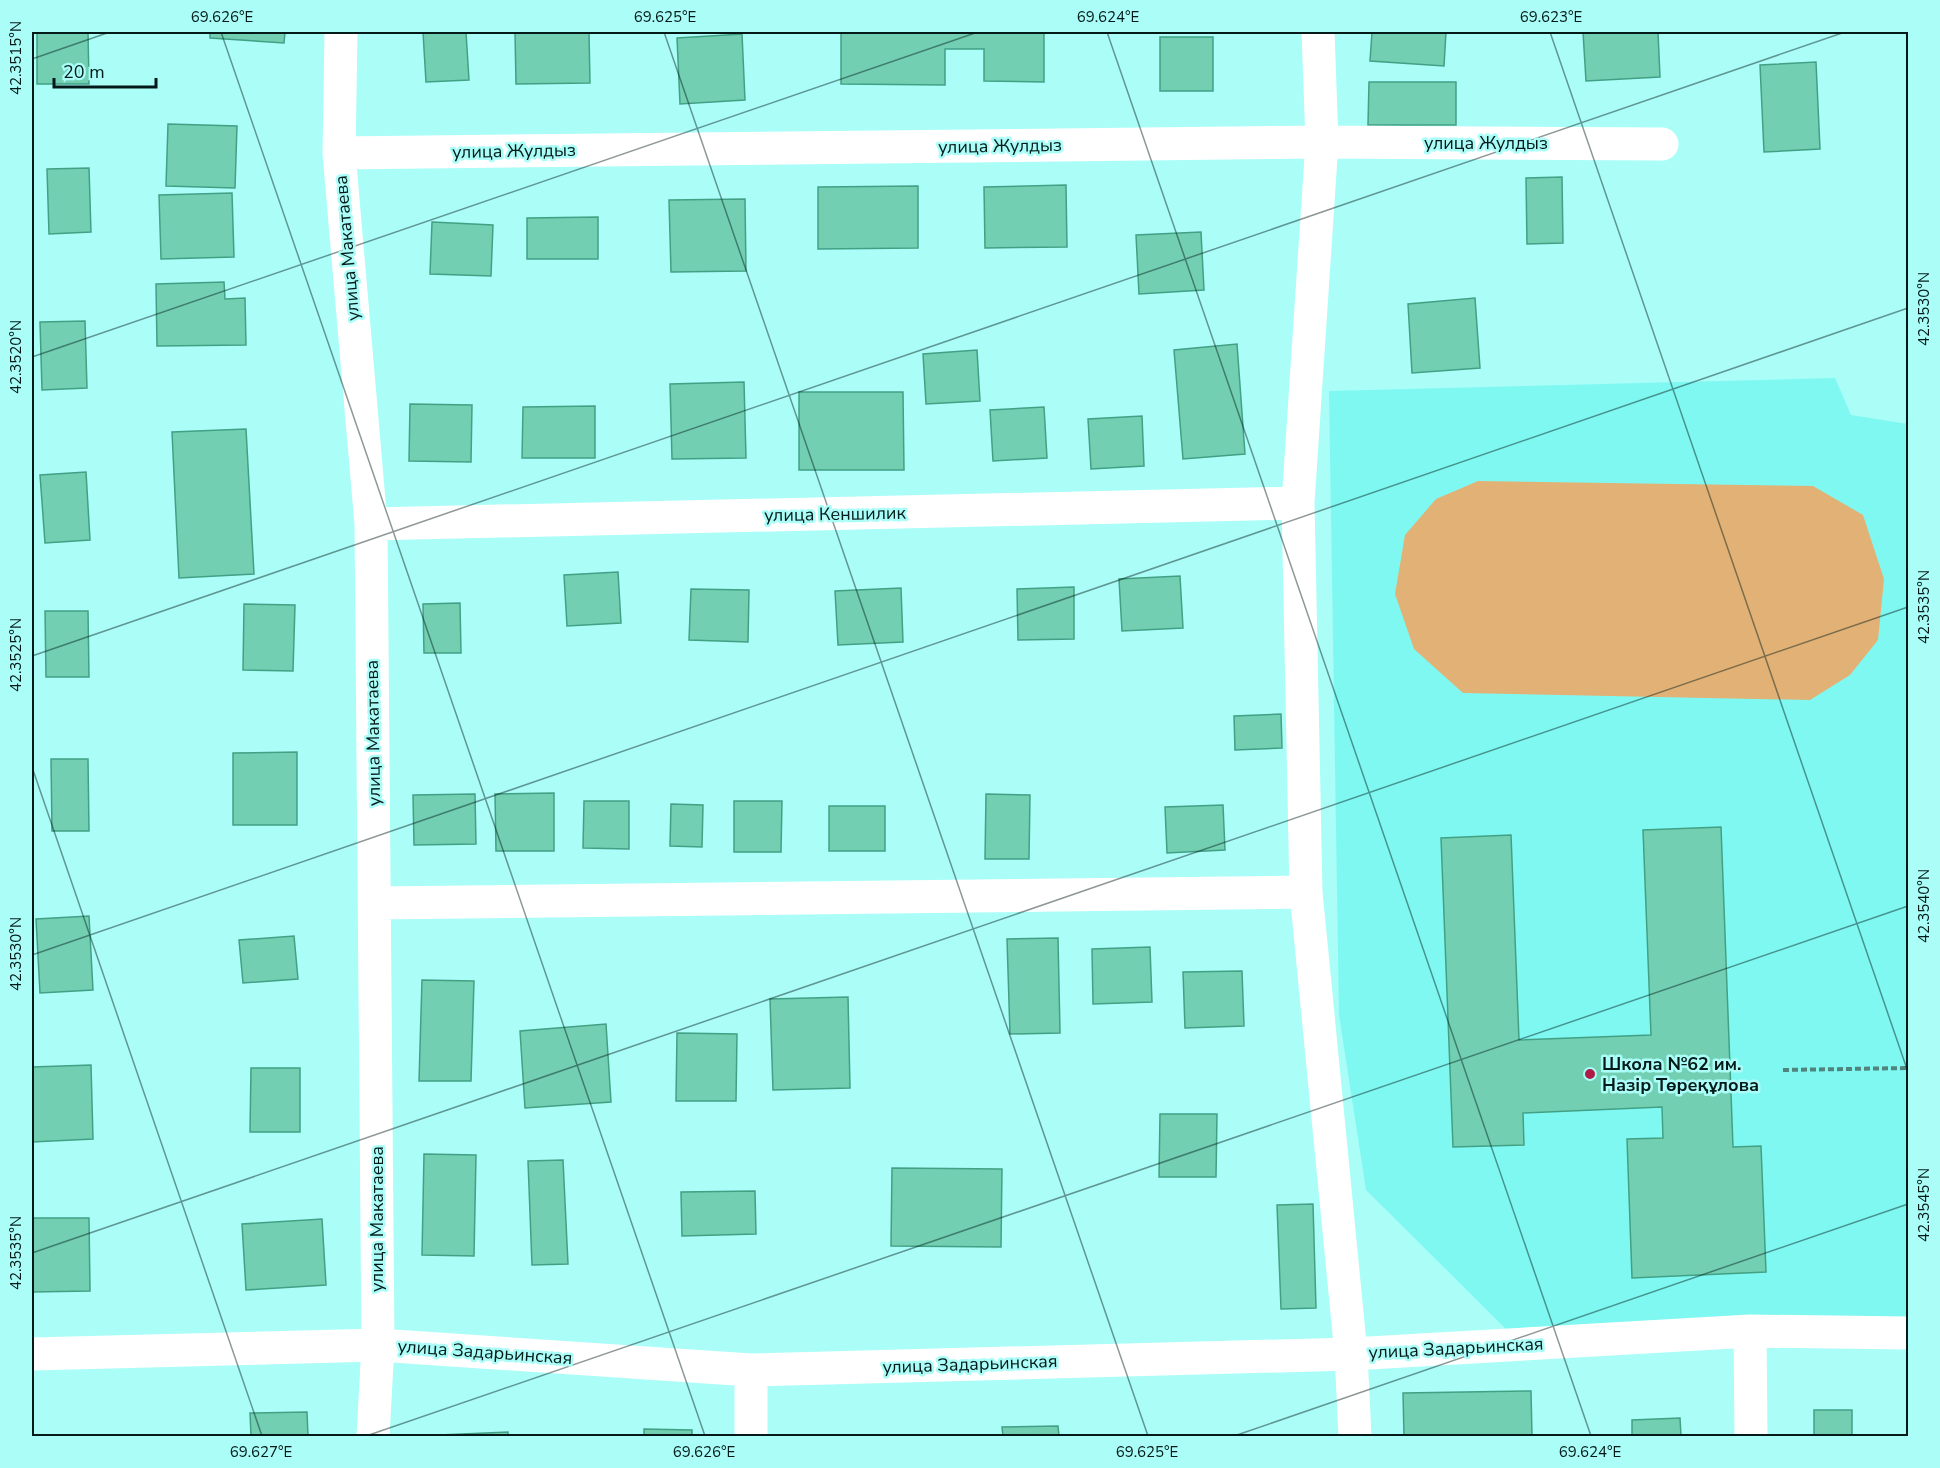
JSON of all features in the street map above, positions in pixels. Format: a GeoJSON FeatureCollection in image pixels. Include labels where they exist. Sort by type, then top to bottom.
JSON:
{"type":"FeatureCollection","features":[{"type":"Feature","properties":{"kind":"street","name":"улица Макатаева"},"geometry":{"type":"LineString","coordinates":[[341,32],[339,153],[371,524],[378,1345],[373,1437]]}},
{"type":"Feature","properties":{"kind":"street"},"geometry":{"type":"LineString","coordinates":[[1318,32],[1322,142],[1298,503],[1306,892],[1351,1354],[1355,1437]]}},
{"type":"Feature","properties":{"kind":"street","name":"улица Жулдыз"},"geometry":{"type":"LineString","coordinates":[[339,153],[1322,142],[1662,144]]}},
{"type":"Feature","properties":{"kind":"street","name":"улица Кеншилик"},"geometry":{"type":"LineString","coordinates":[[371,524],[1298,503]]}},
{"type":"Feature","properties":{"kind":"street"},"geometry":{"type":"LineString","coordinates":[[374,903],[1306,892]]}},
{"type":"Feature","properties":{"kind":"street"},"geometry":{"type":"LineString","coordinates":[[1750,1331],[1750,1437]]}},
{"type":"Feature","properties":{"kind":"street","name":"улица Задарьинская"},"geometry":{"type":"LineString","coordinates":[[32,1354],[378,1345],[751,1370],[1351,1354],[1750,1331],[1908,1333]]}},
{"type":"Feature","properties":{"kind":"street"},"geometry":{"type":"LineString","coordinates":[[751,1370],[751,1437]]}},
{"type":"Feature","properties":{"kind":"path"},"geometry":{"type":"LineString","coordinates":[[1783,1070],[1908,1068]]}},
{"type":"Feature","properties":{"kind":"shaded area"},"geometry":{"type":"Polygon","coordinates":[[[1835,378],[1851,415],[1908,424],[1908,1322],[1508,1331],[1366,1190],[1339,1015],[1329,391],[1835,378]]]}},
{"type":"Feature","properties":{"kind":"shaded area"},"geometry":{"type":"Polygon","coordinates":[[[1478,481],[1813,486],[1863,515],[1884,579],[1878,640],[1850,675],[1810,700],[1463,693],[1414,649],[1395,594],[1405,535],[1436,499],[1478,481]]]}},
{"type":"Feature","properties":{"kind":"building"},"geometry":{"type":"Polygon","coordinates":[[[37,32],[88,32],[89,84],[37,84],[37,32]]]}},
{"type":"Feature","properties":{"kind":"building"},"geometry":{"type":"Polygon","coordinates":[[[210,32],[285,32],[284,43],[210,38],[210,32]]]}},
{"type":"Feature","properties":{"kind":"building"},"geometry":{"type":"Polygon","coordinates":[[[423,32],[466,32],[469,80],[426,82],[423,32]]]}},
{"type":"Feature","properties":{"kind":"building"},"geometry":{"type":"Polygon","coordinates":[[[515,32],[589,32],[590,83],[516,84],[515,32]]]}},
{"type":"Feature","properties":{"kind":"building"},"geometry":{"type":"Polygon","coordinates":[[[841,32],[1044,32],[1044,82],[984,81],[984,49],[945,49],[945,85],[841,84],[841,32]]]}},
{"type":"Feature","properties":{"kind":"building"},"geometry":{"type":"Polygon","coordinates":[[[1372,32],[1446,32],[1444,66],[1370,61],[1372,32]]]}},
{"type":"Feature","properties":{"kind":"building"},"geometry":{"type":"Polygon","coordinates":[[[1583,32],[1658,32],[1660,77],[1586,81],[1583,32]]]}},
{"type":"Feature","properties":{"kind":"building"},"geometry":{"type":"Polygon","coordinates":[[[742,34],[745,100],[680,104],[677,38],[742,34]]]}},
{"type":"Feature","properties":{"kind":"building"},"geometry":{"type":"Polygon","coordinates":[[[1160,37],[1213,37],[1213,91],[1160,91],[1160,37]]]}},
{"type":"Feature","properties":{"kind":"building"},"geometry":{"type":"Polygon","coordinates":[[[1816,62],[1820,149],[1764,152],[1760,65],[1816,62]]]}},
{"type":"Feature","properties":{"kind":"building"},"geometry":{"type":"Polygon","coordinates":[[[1369,82],[1456,82],[1456,125],[1368,125],[1369,82]]]}},
{"type":"Feature","properties":{"kind":"building"},"geometry":{"type":"Polygon","coordinates":[[[168,124],[237,126],[235,188],[166,186],[168,124]]]}},
{"type":"Feature","properties":{"kind":"building"},"geometry":{"type":"Polygon","coordinates":[[[89,168],[91,232],[49,234],[47,169],[89,168]]]}},
{"type":"Feature","properties":{"kind":"building"},"geometry":{"type":"Polygon","coordinates":[[[1562,177],[1563,243],[1527,244],[1526,178],[1562,177]]]}},
{"type":"Feature","properties":{"kind":"building"},"geometry":{"type":"Polygon","coordinates":[[[1066,185],[1067,247],[985,248],[984,187],[1066,185]]]}},
{"type":"Feature","properties":{"kind":"building"},"geometry":{"type":"Polygon","coordinates":[[[918,186],[918,248],[818,249],[818,187],[918,186]]]}},
{"type":"Feature","properties":{"kind":"building"},"geometry":{"type":"Polygon","coordinates":[[[232,193],[234,257],[161,259],[159,195],[232,193]]]}},
{"type":"Feature","properties":{"kind":"building"},"geometry":{"type":"Polygon","coordinates":[[[745,199],[746,271],[671,272],[669,200],[745,199]]]}},
{"type":"Feature","properties":{"kind":"building"},"geometry":{"type":"Polygon","coordinates":[[[598,217],[598,259],[527,259],[527,218],[598,217]]]}},
{"type":"Feature","properties":{"kind":"building"},"geometry":{"type":"Polygon","coordinates":[[[432,222],[493,225],[491,276],[430,274],[432,222]]]}},
{"type":"Feature","properties":{"kind":"building"},"geometry":{"type":"Polygon","coordinates":[[[1201,232],[1204,290],[1139,294],[1136,235],[1201,232]]]}},
{"type":"Feature","properties":{"kind":"building"},"geometry":{"type":"Polygon","coordinates":[[[224,282],[225,299],[245,298],[246,345],[157,346],[156,284],[224,282]]]}},
{"type":"Feature","properties":{"kind":"building"},"geometry":{"type":"Polygon","coordinates":[[[1475,298],[1480,368],[1412,373],[1408,304],[1475,298]]]}},
{"type":"Feature","properties":{"kind":"building"},"geometry":{"type":"Polygon","coordinates":[[[85,321],[87,388],[42,390],[40,322],[85,321]]]}},
{"type":"Feature","properties":{"kind":"building"},"geometry":{"type":"Polygon","coordinates":[[[1237,344],[1245,454],[1183,459],[1174,350],[1237,344]]]}},
{"type":"Feature","properties":{"kind":"building"},"geometry":{"type":"Polygon","coordinates":[[[977,350],[980,401],[926,404],[923,354],[977,350]]]}},
{"type":"Feature","properties":{"kind":"building"},"geometry":{"type":"Polygon","coordinates":[[[744,382],[746,458],[672,459],[670,384],[744,382]]]}},
{"type":"Feature","properties":{"kind":"building"},"geometry":{"type":"Polygon","coordinates":[[[799,392],[903,392],[904,470],[799,470],[799,392]]]}},
{"type":"Feature","properties":{"kind":"building"},"geometry":{"type":"Polygon","coordinates":[[[410,404],[472,405],[471,462],[409,461],[410,404]]]}},
{"type":"Feature","properties":{"kind":"building"},"geometry":{"type":"Polygon","coordinates":[[[595,406],[595,458],[522,458],[523,407],[595,406]]]}},
{"type":"Feature","properties":{"kind":"building"},"geometry":{"type":"Polygon","coordinates":[[[1044,407],[1047,458],[993,461],[990,410],[1044,407]]]}},
{"type":"Feature","properties":{"kind":"building"},"geometry":{"type":"Polygon","coordinates":[[[1142,416],[1144,466],[1091,469],[1088,419],[1142,416]]]}},
{"type":"Feature","properties":{"kind":"building"},"geometry":{"type":"Polygon","coordinates":[[[246,429],[254,574],[179,578],[172,432],[246,429]]]}},
{"type":"Feature","properties":{"kind":"building"},"geometry":{"type":"Polygon","coordinates":[[[86,472],[90,540],[45,543],[40,475],[86,472]]]}},
{"type":"Feature","properties":{"kind":"building"},"geometry":{"type":"Polygon","coordinates":[[[618,572],[621,623],[567,626],[564,575],[618,572]]]}},
{"type":"Feature","properties":{"kind":"building"},"geometry":{"type":"Polygon","coordinates":[[[1180,576],[1183,628],[1122,631],[1119,579],[1180,576]]]}},
{"type":"Feature","properties":{"kind":"building"},"geometry":{"type":"Polygon","coordinates":[[[1074,587],[1074,639],[1018,640],[1017,589],[1074,587]]]}},
{"type":"Feature","properties":{"kind":"building"},"geometry":{"type":"Polygon","coordinates":[[[901,588],[903,642],[838,645],[835,591],[901,588]]]}},
{"type":"Feature","properties":{"kind":"building"},"geometry":{"type":"Polygon","coordinates":[[[691,589],[749,590],[748,642],[689,640],[691,589]]]}},
{"type":"Feature","properties":{"kind":"building"},"geometry":{"type":"Polygon","coordinates":[[[460,603],[461,653],[424,653],[423,604],[460,603]]]}},
{"type":"Feature","properties":{"kind":"building"},"geometry":{"type":"Polygon","coordinates":[[[244,604],[295,605],[293,671],[243,670],[244,604]]]}},
{"type":"Feature","properties":{"kind":"building"},"geometry":{"type":"Polygon","coordinates":[[[45,611],[88,611],[89,677],[46,677],[45,611]]]}},
{"type":"Feature","properties":{"kind":"building"},"geometry":{"type":"Polygon","coordinates":[[[1281,714],[1282,748],[1235,750],[1234,716],[1281,714]]]}},
{"type":"Feature","properties":{"kind":"building"},"geometry":{"type":"Polygon","coordinates":[[[297,752],[297,825],[233,825],[233,753],[297,752]]]}},
{"type":"Feature","properties":{"kind":"building"},"geometry":{"type":"Polygon","coordinates":[[[51,759],[88,759],[89,831],[52,831],[51,759]]]}},
{"type":"Feature","properties":{"kind":"building"},"geometry":{"type":"Polygon","coordinates":[[[554,793],[554,851],[496,851],[495,794],[554,793]]]}},
{"type":"Feature","properties":{"kind":"building"},"geometry":{"type":"Polygon","coordinates":[[[475,794],[476,844],[414,845],[413,795],[475,794]]]}},
{"type":"Feature","properties":{"kind":"building"},"geometry":{"type":"Polygon","coordinates":[[[986,794],[1030,795],[1029,859],[985,859],[986,794]]]}},
{"type":"Feature","properties":{"kind":"building"},"geometry":{"type":"Polygon","coordinates":[[[584,801],[629,801],[629,849],[583,848],[584,801]]]}},
{"type":"Feature","properties":{"kind":"building"},"geometry":{"type":"Polygon","coordinates":[[[734,801],[782,801],[781,852],[734,852],[734,801]]]}},
{"type":"Feature","properties":{"kind":"building"},"geometry":{"type":"Polygon","coordinates":[[[671,804],[703,805],[702,847],[670,846],[671,804]]]}},
{"type":"Feature","properties":{"kind":"building"},"geometry":{"type":"Polygon","coordinates":[[[1223,805],[1225,850],[1167,853],[1165,807],[1223,805]]]}},
{"type":"Feature","properties":{"kind":"building"},"geometry":{"type":"Polygon","coordinates":[[[829,806],[885,806],[885,851],[829,851],[829,806]]]}},
{"type":"Feature","properties":{"kind":"building","name":"Школа №62 им. Назір Төреқұлова"},"geometry":{"type":"Polygon","coordinates":[[[1721,827],[1733,1147],[1761,1146],[1766,1272],[1632,1278],[1627,1139],[1663,1138],[1662,1107],[1523,1113],[1524,1145],[1453,1147],[1441,838],[1511,835],[1519,1040],[1651,1035],[1643,830],[1721,827]]]}},
{"type":"Feature","properties":{"kind":"building"},"geometry":{"type":"Polygon","coordinates":[[[89,916],[93,990],[40,993],[36,919],[89,916]]]}},
{"type":"Feature","properties":{"kind":"building"},"geometry":{"type":"Polygon","coordinates":[[[294,936],[298,979],[243,983],[239,940],[294,936]]]}},
{"type":"Feature","properties":{"kind":"building"},"geometry":{"type":"Polygon","coordinates":[[[1058,938],[1060,1033],[1010,1034],[1007,939],[1058,938]]]}},
{"type":"Feature","properties":{"kind":"building"},"geometry":{"type":"Polygon","coordinates":[[[1150,947],[1152,1002],[1093,1004],[1092,949],[1150,947]]]}},
{"type":"Feature","properties":{"kind":"building"},"geometry":{"type":"Polygon","coordinates":[[[1242,971],[1244,1026],[1185,1028],[1183,972],[1242,971]]]}},
{"type":"Feature","properties":{"kind":"building"},"geometry":{"type":"Polygon","coordinates":[[[422,980],[474,981],[471,1081],[419,1081],[422,980]]]}},
{"type":"Feature","properties":{"kind":"building"},"geometry":{"type":"Polygon","coordinates":[[[848,997],[850,1088],[773,1090],[770,999],[848,997]]]}},
{"type":"Feature","properties":{"kind":"building"},"geometry":{"type":"Polygon","coordinates":[[[606,1024],[611,1102],[525,1108],[520,1031],[606,1024]]]}},
{"type":"Feature","properties":{"kind":"building"},"geometry":{"type":"Polygon","coordinates":[[[677,1033],[737,1034],[736,1101],[676,1101],[677,1033]]]}},
{"type":"Feature","properties":{"kind":"building"},"geometry":{"type":"Polygon","coordinates":[[[91,1065],[93,1139],[32,1142],[32,1067],[91,1065]]]}},
{"type":"Feature","properties":{"kind":"building"},"geometry":{"type":"Polygon","coordinates":[[[251,1068],[300,1068],[300,1132],[250,1132],[251,1068]]]}},
{"type":"Feature","properties":{"kind":"building"},"geometry":{"type":"Polygon","coordinates":[[[1160,1114],[1217,1114],[1216,1177],[1159,1177],[1160,1114]]]}},
{"type":"Feature","properties":{"kind":"building"},"geometry":{"type":"Polygon","coordinates":[[[424,1154],[476,1155],[474,1256],[422,1255],[424,1154]]]}},
{"type":"Feature","properties":{"kind":"building"},"geometry":{"type":"Polygon","coordinates":[[[563,1160],[568,1264],[532,1265],[528,1161],[563,1160]]]}},
{"type":"Feature","properties":{"kind":"building"},"geometry":{"type":"Polygon","coordinates":[[[892,1168],[1002,1169],[1001,1247],[891,1246],[892,1168]]]}},
{"type":"Feature","properties":{"kind":"building"},"geometry":{"type":"Polygon","coordinates":[[[755,1191],[756,1234],[682,1236],[681,1192],[755,1191]]]}},
{"type":"Feature","properties":{"kind":"building"},"geometry":{"type":"Polygon","coordinates":[[[1313,1204],[1316,1308],[1281,1309],[1277,1205],[1313,1204]]]}},
{"type":"Feature","properties":{"kind":"building"},"geometry":{"type":"Polygon","coordinates":[[[32,1218],[89,1218],[90,1291],[32,1292],[32,1218]]]}},
{"type":"Feature","properties":{"kind":"building"},"geometry":{"type":"Polygon","coordinates":[[[322,1219],[326,1285],[246,1290],[242,1224],[322,1219]]]}},
{"type":"Feature","properties":{"kind":"building"},"geometry":{"type":"Polygon","coordinates":[[[1531,1391],[1532,1436],[1404,1436],[1403,1393],[1531,1391]]]}},
{"type":"Feature","properties":{"kind":"building"},"geometry":{"type":"Polygon","coordinates":[[[1814,1410],[1852,1410],[1852,1436],[1814,1436],[1814,1410]]]}},
{"type":"Feature","properties":{"kind":"building"},"geometry":{"type":"Polygon","coordinates":[[[307,1412],[308,1436],[251,1436],[250,1413],[307,1412]]]}},
{"type":"Feature","properties":{"kind":"building"},"geometry":{"type":"Polygon","coordinates":[[[1680,1418],[1681,1436],[1632,1436],[1632,1420],[1680,1418]]]}},
{"type":"Feature","properties":{"kind":"building"},"geometry":{"type":"Polygon","coordinates":[[[1058,1426],[1059,1436],[1003,1436],[1002,1427],[1058,1426]]]}},
{"type":"Feature","properties":{"kind":"building"},"geometry":{"type":"Polygon","coordinates":[[[644,1429],[692,1430],[692,1436],[644,1436],[644,1429]]]}},
{"type":"Feature","properties":{"kind":"building"},"geometry":{"type":"Polygon","coordinates":[[[508,1432],[508,1436],[440,1436],[440,1435],[508,1432]]]}},
{"type":"Feature","properties":{"kind":"place","name":"Школа №62 им. Назір Төреқұлова"},"geometry":{"type":"Point","coordinates":[1590,1074]}}]}
